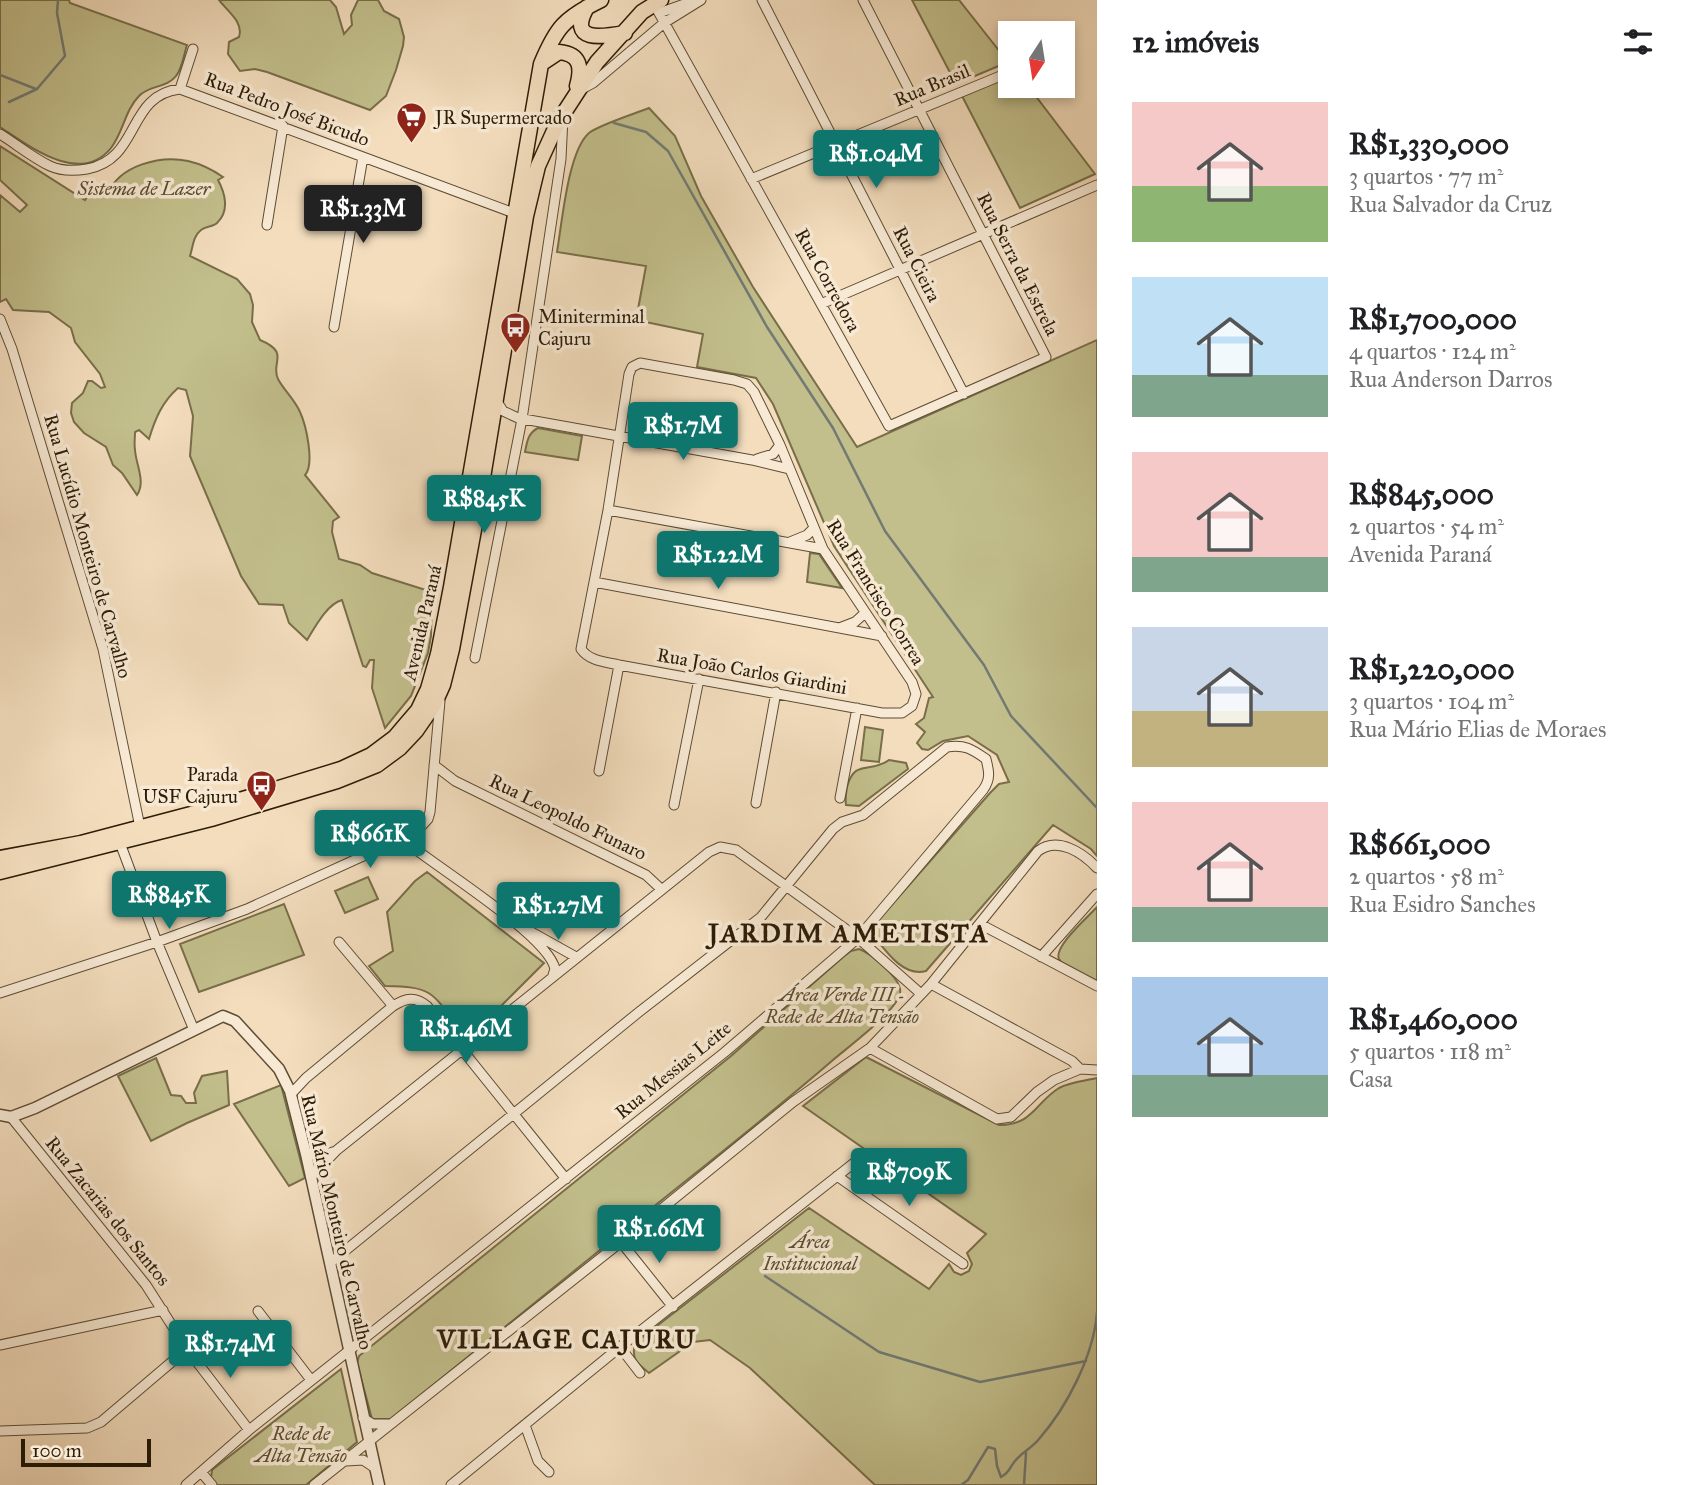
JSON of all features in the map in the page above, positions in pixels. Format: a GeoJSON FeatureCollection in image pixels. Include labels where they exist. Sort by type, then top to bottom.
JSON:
{"type":"FeatureCollection","features":[{"type":"Feature","properties":{"kind":"main road","name":"Avenida Paraná"},"geometry":{"type":"LineString","coordinates":[[0,858],[80,843],[251,797],[351,765],[371,755],[395,737],[418,710],[433,675],[447,606],[541,64],[553,35],[568,18],[594,3]]}},
{"type":"Feature","properties":{"kind":"main road"},"geometry":{"type":"LineString","coordinates":[[594,3],[581,23],[589,36],[625,33]]}},
{"type":"Feature","properties":{"kind":"main road","name":"Avenida Paraná"},"geometry":{"type":"LineString","coordinates":[[0,873],[262,805],[362,773],[389,757],[416,731],[434,705],[443,685],[465,580],[526,216],[538,166],[564,112],[597,62],[642,12],[658,6]]}},
{"type":"Feature","properties":{"kind":"main road"},"geometry":{"type":"LineString","coordinates":[[541,64],[559,52],[578,59],[581,71],[575,94]]}},
{"type":"Feature","properties":{"kind":"street","name":"Avenida Paraná"},"geometry":{"type":"LineString","coordinates":[[658,6],[695,0]]}},
{"type":"Feature","properties":{"kind":"street","name":"Avenida Paraná"},"geometry":{"type":"LineString","coordinates":[[575,94],[593,83],[664,23],[701,0]]}},
{"type":"Feature","properties":{"kind":"street","name":"Rua Cieira"},"geometry":{"type":"LineString","coordinates":[[762,0],[964,394]]}},
{"type":"Feature","properties":{"kind":"street","name":"Rua Serra da Estrela"},"geometry":{"type":"LineString","coordinates":[[863,0],[1046,357],[964,394]]}},
{"type":"Feature","properties":{"kind":"street","name":"Rua Corredora"},"geometry":{"type":"LineString","coordinates":[[658,6],[664,23],[889,426],[964,394]]}},
{"type":"Feature","properties":{"kind":"street"},"geometry":{"type":"LineString","coordinates":[[180,89],[193,49]]}},
{"type":"Feature","properties":{"kind":"street","name":"Rua Brasil"},"geometry":{"type":"LineString","coordinates":[[751,179],[998,77]]}},
{"type":"Feature","properties":{"kind":"street","name":"Rua Pedro José Bicudo"},"geometry":{"type":"LineString","coordinates":[[0,134],[50,166],[72,170],[93,168],[121,151],[149,103],[157,97],[180,89],[514,213]]}},
{"type":"Feature","properties":{"kind":"street"},"geometry":{"type":"LineString","coordinates":[[475,658],[520,418],[561,159],[564,112]]}},
{"type":"Feature","properties":{"kind":"street"},"geometry":{"type":"LineString","coordinates":[[267,225],[283,126]]}},
{"type":"Feature","properties":{"kind":"street"},"geometry":{"type":"LineString","coordinates":[[334,327],[363,157]]}},
{"type":"Feature","properties":{"kind":"street"},"geometry":{"type":"LineString","coordinates":[[821,304],[1097,185]]}},
{"type":"Feature","properties":{"kind":"street","name":"Rua Lucídio Monteiro de Carvalho"},"geometry":{"type":"LineString","coordinates":[[0,318],[12,349],[103,649],[140,827]]}},
{"type":"Feature","properties":{"kind":"street","name":"Rua Francisco Correa"},"geometry":{"type":"LineString","coordinates":[[618,435],[629,374],[632,367],[640,363],[747,384],[754,391],[780,445],[823,549],[912,682],[916,694],[912,706]]}},
{"type":"Feature","properties":{"kind":"street"},"geometry":{"type":"LineString","coordinates":[[496,397],[503,411],[520,418],[789,469]]}},
{"type":"Feature","properties":{"kind":"street"},"geometry":{"type":"LineString","coordinates":[[490,433],[501,422],[520,418]]}},
{"type":"Feature","properties":{"kind":"street"},"geometry":{"type":"LineString","coordinates":[[618,435],[608,510],[594,582],[882,636]]}},
{"type":"Feature","properties":{"kind":"street"},"geometry":{"type":"LineString","coordinates":[[752,460],[773,454],[780,445]]}},
{"type":"Feature","properties":{"kind":"street"},"geometry":{"type":"LineString","coordinates":[[608,510],[823,549]]}},
{"type":"Feature","properties":{"kind":"street"},"geometry":{"type":"LineString","coordinates":[[788,543],[807,535],[813,529]]}},
{"type":"Feature","properties":{"kind":"street","name":"Rua João Carlos Giardini"},"geometry":{"type":"LineString","coordinates":[[594,582],[581,649],[593,659],[882,713],[902,713],[912,706]]}},
{"type":"Feature","properties":{"kind":"street"},"geometry":{"type":"LineString","coordinates":[[837,628],[855,622],[865,613]]}},
{"type":"Feature","properties":{"kind":"street"},"geometry":{"type":"LineString","coordinates":[[598,771],[620,665]]}},
{"type":"Feature","properties":{"kind":"street"},"geometry":{"type":"LineString","coordinates":[[674,805],[699,679]]}},
{"type":"Feature","properties":{"kind":"street"},"geometry":{"type":"LineString","coordinates":[[0,993],[157,943],[247,909],[416,832],[428,819],[436,719],[443,685]]}},
{"type":"Feature","properties":{"kind":"street"},"geometry":{"type":"LineString","coordinates":[[756,803],[776,692]]}},
{"type":"Feature","properties":{"kind":"street"},"geometry":{"type":"LineString","coordinates":[[840,798],[857,708]]}},
{"type":"Feature","properties":{"kind":"street","name":"Rua Messias Leite"},"geometry":{"type":"LineString","coordinates":[[186,1485],[311,1380],[725,1052],[858,938],[973,804],[988,783],[986,759],[969,747],[947,747],[863,815],[842,822],[833,829],[785,887]]}},
{"type":"Feature","properties":{"kind":"street","name":"Rua Leopoldo Funaro"},"geometry":{"type":"LineString","coordinates":[[434,765],[455,781],[646,875],[660,889]]}},
{"type":"Feature","properties":{"kind":"street"},"geometry":{"type":"LineString","coordinates":[[432,791],[442,780],[455,781]]}},
{"type":"Feature","properties":{"kind":"street"},"geometry":{"type":"LineString","coordinates":[[402,839],[517,924],[550,955],[555,969],[553,975]]}},
{"type":"Feature","properties":{"kind":"street"},"geometry":{"type":"LineString","coordinates":[[6,1116],[35,1108],[194,1030],[157,943],[120,843]]}},
{"type":"Feature","properties":{"kind":"street"},"geometry":{"type":"LineString","coordinates":[[317,1484],[793,1102],[870,1048],[931,984],[1043,847],[1049,845],[1070,848],[1086,857],[1097,868]]}},
{"type":"Feature","properties":{"kind":"street"},"geometry":{"type":"LineString","coordinates":[[311,1177],[337,1150],[709,852],[726,847],[736,850],[858,938],[920,993]]}},
{"type":"Feature","properties":{"kind":"street"},"geometry":{"type":"LineString","coordinates":[[330,1263],[639,1012],[761,917],[785,887]]}},
{"type":"Feature","properties":{"kind":"street"},"geometry":{"type":"LineString","coordinates":[[1041,957],[1097,894]]}},
{"type":"Feature","properties":{"kind":"street"},"geometry":{"type":"LineString","coordinates":[[517,924],[576,957]]}},
{"type":"Feature","properties":{"kind":"street"},"geometry":{"type":"LineString","coordinates":[[980,924],[1097,986]]}},
{"type":"Feature","properties":{"kind":"street"},"geometry":{"type":"LineString","coordinates":[[339,942],[393,1006]]}},
{"type":"Feature","properties":{"kind":"street"},"geometry":{"type":"LineString","coordinates":[[931,984],[1072,1060],[1080,1069]]}},
{"type":"Feature","properties":{"kind":"street"},"geometry":{"type":"LineString","coordinates":[[291,1094],[306,1078],[393,1006],[411,998],[422,1002],[566,1179]]}},
{"type":"Feature","properties":{"kind":"street","name":"Rua Mário Monteiro de Carvalho"},"geometry":{"type":"LineString","coordinates":[[194,1030],[223,1016],[230,1017],[279,1069],[287,1082],[306,1154],[379,1485]]}},
{"type":"Feature","properties":{"kind":"street"},"geometry":{"type":"LineString","coordinates":[[870,1048],[997,1119],[1011,1117],[1054,1080],[1080,1069],[1097,1070]]}},
{"type":"Feature","properties":{"kind":"street"},"geometry":{"type":"LineString","coordinates":[[287,1082],[306,1078]]}},
{"type":"Feature","properties":{"kind":"street","name":"Rua Zacarias dos Santos"},"geometry":{"type":"LineString","coordinates":[[6,1116],[146,1285],[187,1349],[249,1430]]}},
{"type":"Feature","properties":{"kind":"street"},"geometry":{"type":"LineString","coordinates":[[306,1154],[323,1155],[337,1150]]}},
{"type":"Feature","properties":{"kind":"street"},"geometry":{"type":"LineString","coordinates":[[451,1485],[460,1482],[620,1347],[859,1159]]}},
{"type":"Feature","properties":{"kind":"street"},"geometry":{"type":"LineString","coordinates":[[838,1176],[963,1264]]}},
{"type":"Feature","properties":{"kind":"street"},"geometry":{"type":"LineString","coordinates":[[621,1242],[673,1307]]}},
{"type":"Feature","properties":{"kind":"street"},"geometry":{"type":"LineString","coordinates":[[0,1345],[163,1310]]}},
{"type":"Feature","properties":{"kind":"street"},"geometry":{"type":"LineString","coordinates":[[258,1311],[311,1380]]}},
{"type":"Feature","properties":{"kind":"street"},"geometry":{"type":"LineString","coordinates":[[620,1347],[640,1373]]}},
{"type":"Feature","properties":{"kind":"street"},"geometry":{"type":"LineString","coordinates":[[0,1431],[87,1428],[101,1422],[187,1349]]}},
{"type":"Feature","properties":{"kind":"street"},"geometry":{"type":"LineString","coordinates":[[363,1418],[373,1424],[392,1424]]}},
{"type":"Feature","properties":{"kind":"street"},"geometry":{"type":"LineString","coordinates":[[525,1425],[538,1461],[550,1472]]}},
{"type":"Feature","properties":{"kind":"street"},"geometry":{"type":"LineString","coordinates":[[342,1463],[357,1459],[374,1468]]}},
{"type":"Feature","properties":{"kind":"street"},"geometry":{"type":"LineString","coordinates":[[201,1472],[212,1485]]}},
{"type":"Feature","properties":{"kind":"green space"},"geometry":{"type":"Polygon","coordinates":[[[0,0],[69,0],[70,3],[187,45],[178,73],[172,80],[139,96],[130,108],[115,142],[99,159],[70,163],[55,159],[25,144],[0,127],[0,0]]]}},
{"type":"Feature","properties":{"kind":"green space"},"geometry":{"type":"Polygon","coordinates":[[[219,0],[330,0],[336,7],[344,34],[352,25],[351,15],[358,0],[378,0],[384,11],[399,19],[404,37],[386,96],[370,110],[267,72],[255,69],[240,71],[228,54],[229,42],[239,37],[239,26],[219,0]]]}},
{"type":"Feature","properties":{"kind":"green space"},"geometry":{"type":"Polygon","coordinates":[[[912,0],[959,0],[998,49],[998,66],[956,84],[912,0]]]}},
{"type":"Feature","properties":{"kind":"green space"},"geometry":{"type":"Polygon","coordinates":[[[998,80],[998,98],[1037,98],[1095,174],[1020,208],[961,94],[998,80]]]}},
{"type":"Feature","properties":{"kind":"green space"},"geometry":{"type":"Polygon","coordinates":[[[649,108],[675,136],[701,196],[753,287],[857,447],[1097,340],[1097,856],[1091,849],[1053,825],[926,971],[910,970],[897,962],[874,936],[873,926],[990,793],[999,784],[1009,782],[997,755],[968,736],[943,741],[928,750],[922,749],[917,743],[925,732],[916,724],[924,718],[929,698],[933,697],[834,546],[773,404],[756,378],[697,367],[703,334],[636,320],[646,266],[557,252],[567,188],[582,142],[594,130],[649,108]]]}},
{"type":"Feature","properties":{"kind":"green space","name":"Sistema de Lazer"},"geometry":{"type":"Polygon","coordinates":[[[0,146],[85,200],[89,193],[103,191],[108,194],[121,176],[142,164],[154,161],[188,161],[223,177],[218,180],[224,196],[224,213],[215,224],[198,232],[190,256],[237,279],[250,294],[253,305],[252,322],[260,340],[275,349],[278,379],[298,408],[305,426],[309,462],[305,475],[339,517],[333,521],[332,532],[339,559],[360,565],[372,573],[432,592],[428,653],[411,696],[385,728],[372,688],[374,660],[370,660],[366,667],[363,666],[342,600],[326,611],[307,640],[289,623],[283,605],[259,604],[241,576],[190,456],[193,416],[186,390],[178,388],[163,405],[149,439],[139,430],[135,432],[141,479],[137,495],[113,465],[106,447],[84,433],[74,422],[72,403],[83,393],[88,381],[101,388],[105,387],[100,374],[75,342],[71,328],[49,312],[13,310],[6,299],[0,302],[0,195],[20,212],[27,205],[0,180],[0,146]]]}},
{"type":"Feature","properties":{"kind":"green space"},"geometry":{"type":"Polygon","coordinates":[[[538,428],[582,436],[578,460],[525,452],[530,435],[538,428]]]}},
{"type":"Feature","properties":{"kind":"green space"},"geometry":{"type":"Polygon","coordinates":[[[810,553],[819,554],[842,588],[807,582],[810,553]]]}},
{"type":"Feature","properties":{"kind":"green space"},"geometry":{"type":"Polygon","coordinates":[[[865,727],[883,730],[879,762],[861,760],[865,727]]]}},
{"type":"Feature","properties":{"kind":"green space"},"geometry":{"type":"Polygon","coordinates":[[[889,760],[906,763],[908,769],[859,806],[846,805],[847,787],[854,773],[889,760]]]}},
{"type":"Feature","properties":{"kind":"green space"},"geometry":{"type":"Polygon","coordinates":[[[427,872],[544,963],[497,1010],[457,1027],[442,1005],[428,993],[412,988],[385,986],[369,966],[393,951],[387,912],[415,881],[427,872]]]}},
{"type":"Feature","properties":{"kind":"green space"},"geometry":{"type":"Polygon","coordinates":[[[368,877],[378,899],[345,913],[335,891],[368,877]]]}},
{"type":"Feature","properties":{"kind":"green space"},"geometry":{"type":"Polygon","coordinates":[[[284,904],[304,955],[199,992],[180,944],[284,904]]]}},
{"type":"Feature","properties":{"kind":"green space"},"geometry":{"type":"Polygon","coordinates":[[[1097,907],[1097,982],[1066,966],[1059,959],[1059,954],[1066,940],[1097,907]]]}},
{"type":"Feature","properties":{"kind":"green space","name":"Rede de Alta Tensão"},"geometry":{"type":"Polygon","coordinates":[[[859,949],[885,968],[900,988],[897,1001],[881,1019],[766,1116],[391,1419],[372,1419],[357,1363],[359,1356],[731,1056],[843,957],[859,949]]]}},
{"type":"Feature","properties":{"kind":"green space","name":"Área Institucional"},"geometry":{"type":"Polygon","coordinates":[[[866,1057],[999,1125],[1027,1117],[1059,1088],[1097,1078],[1097,1485],[875,1485],[750,1368],[710,1340],[693,1342],[649,1373],[636,1360],[635,1343],[809,1208],[929,1289],[949,1264],[954,1272],[961,1275],[969,1271],[972,1264],[967,1253],[986,1234],[803,1106],[866,1057]]]}},
{"type":"Feature","properties":{"kind":"green space"},"geometry":{"type":"Polygon","coordinates":[[[156,1058],[171,1095],[181,1096],[186,1103],[196,1103],[194,1093],[202,1076],[227,1071],[229,1105],[151,1141],[118,1076],[156,1058]]]}},
{"type":"Feature","properties":{"kind":"green space"},"geometry":{"type":"Polygon","coordinates":[[[281,1085],[305,1178],[289,1186],[234,1104],[281,1085]]]}},
{"type":"Feature","properties":{"kind":"green space","name":"Rede de Alta Tensão"},"geometry":{"type":"Polygon","coordinates":[[[341,1369],[357,1442],[306,1485],[217,1485],[211,1478],[212,1470],[341,1369]]]}},
{"type":"Feature","properties":{"kind":"waterway"},"geometry":{"type":"LineString","coordinates":[[9,102],[37,89],[65,56],[57,13],[58,0]]}},
{"type":"Feature","properties":{"kind":"waterway"},"geometry":{"type":"LineString","coordinates":[[0,75],[36,89]]}},
{"type":"Feature","properties":{"kind":"waterway"},"geometry":{"type":"LineString","coordinates":[[614,123],[646,132],[668,151],[767,327],[833,428],[885,531],[984,665],[1011,716],[1097,808]]}},
{"type":"Feature","properties":{"kind":"waterway"},"geometry":{"type":"LineString","coordinates":[[765,1276],[879,1352],[980,1382],[1086,1361]]}},
{"type":"Feature","properties":{"kind":"waterway"},"geometry":{"type":"LineString","coordinates":[[961,1485],[968,1480],[988,1447],[995,1449],[1001,1477],[1049,1426],[1069,1396],[1085,1363],[1097,1312]]}},
{"type":"Feature","properties":{"kind":"waterway"},"geometry":{"type":"LineString","coordinates":[[1024,1485],[1026,1453]]}},
{"type":"Feature","properties":{"kind":"place","name":"JR Supermercado"},"geometry":{"type":"Point","coordinates":[412,144]}},
{"type":"Feature","properties":{"kind":"place","name":"Miniterminal Cajuru"},"geometry":{"type":"Point","coordinates":[515,354]}},
{"type":"Feature","properties":{"kind":"place","name":"Parada USF Cajuru"},"geometry":{"type":"Point","coordinates":[261,812]}},
{"type":"Feature","properties":{"kind":"district","name":"JARDIM AMETISTA"},"geometry":{"type":"Point","coordinates":[849,933]}},
{"type":"Feature","properties":{"kind":"district","name":"VILLAGE CAJURU"},"geometry":{"type":"Point","coordinates":[567,1339]}},
{"type":"Feature","properties":{"kind":"park label","name":"Área Verde III - Rede de Alta Tensão"},"geometry":{"type":"Point","coordinates":[842,1005]}}]}
